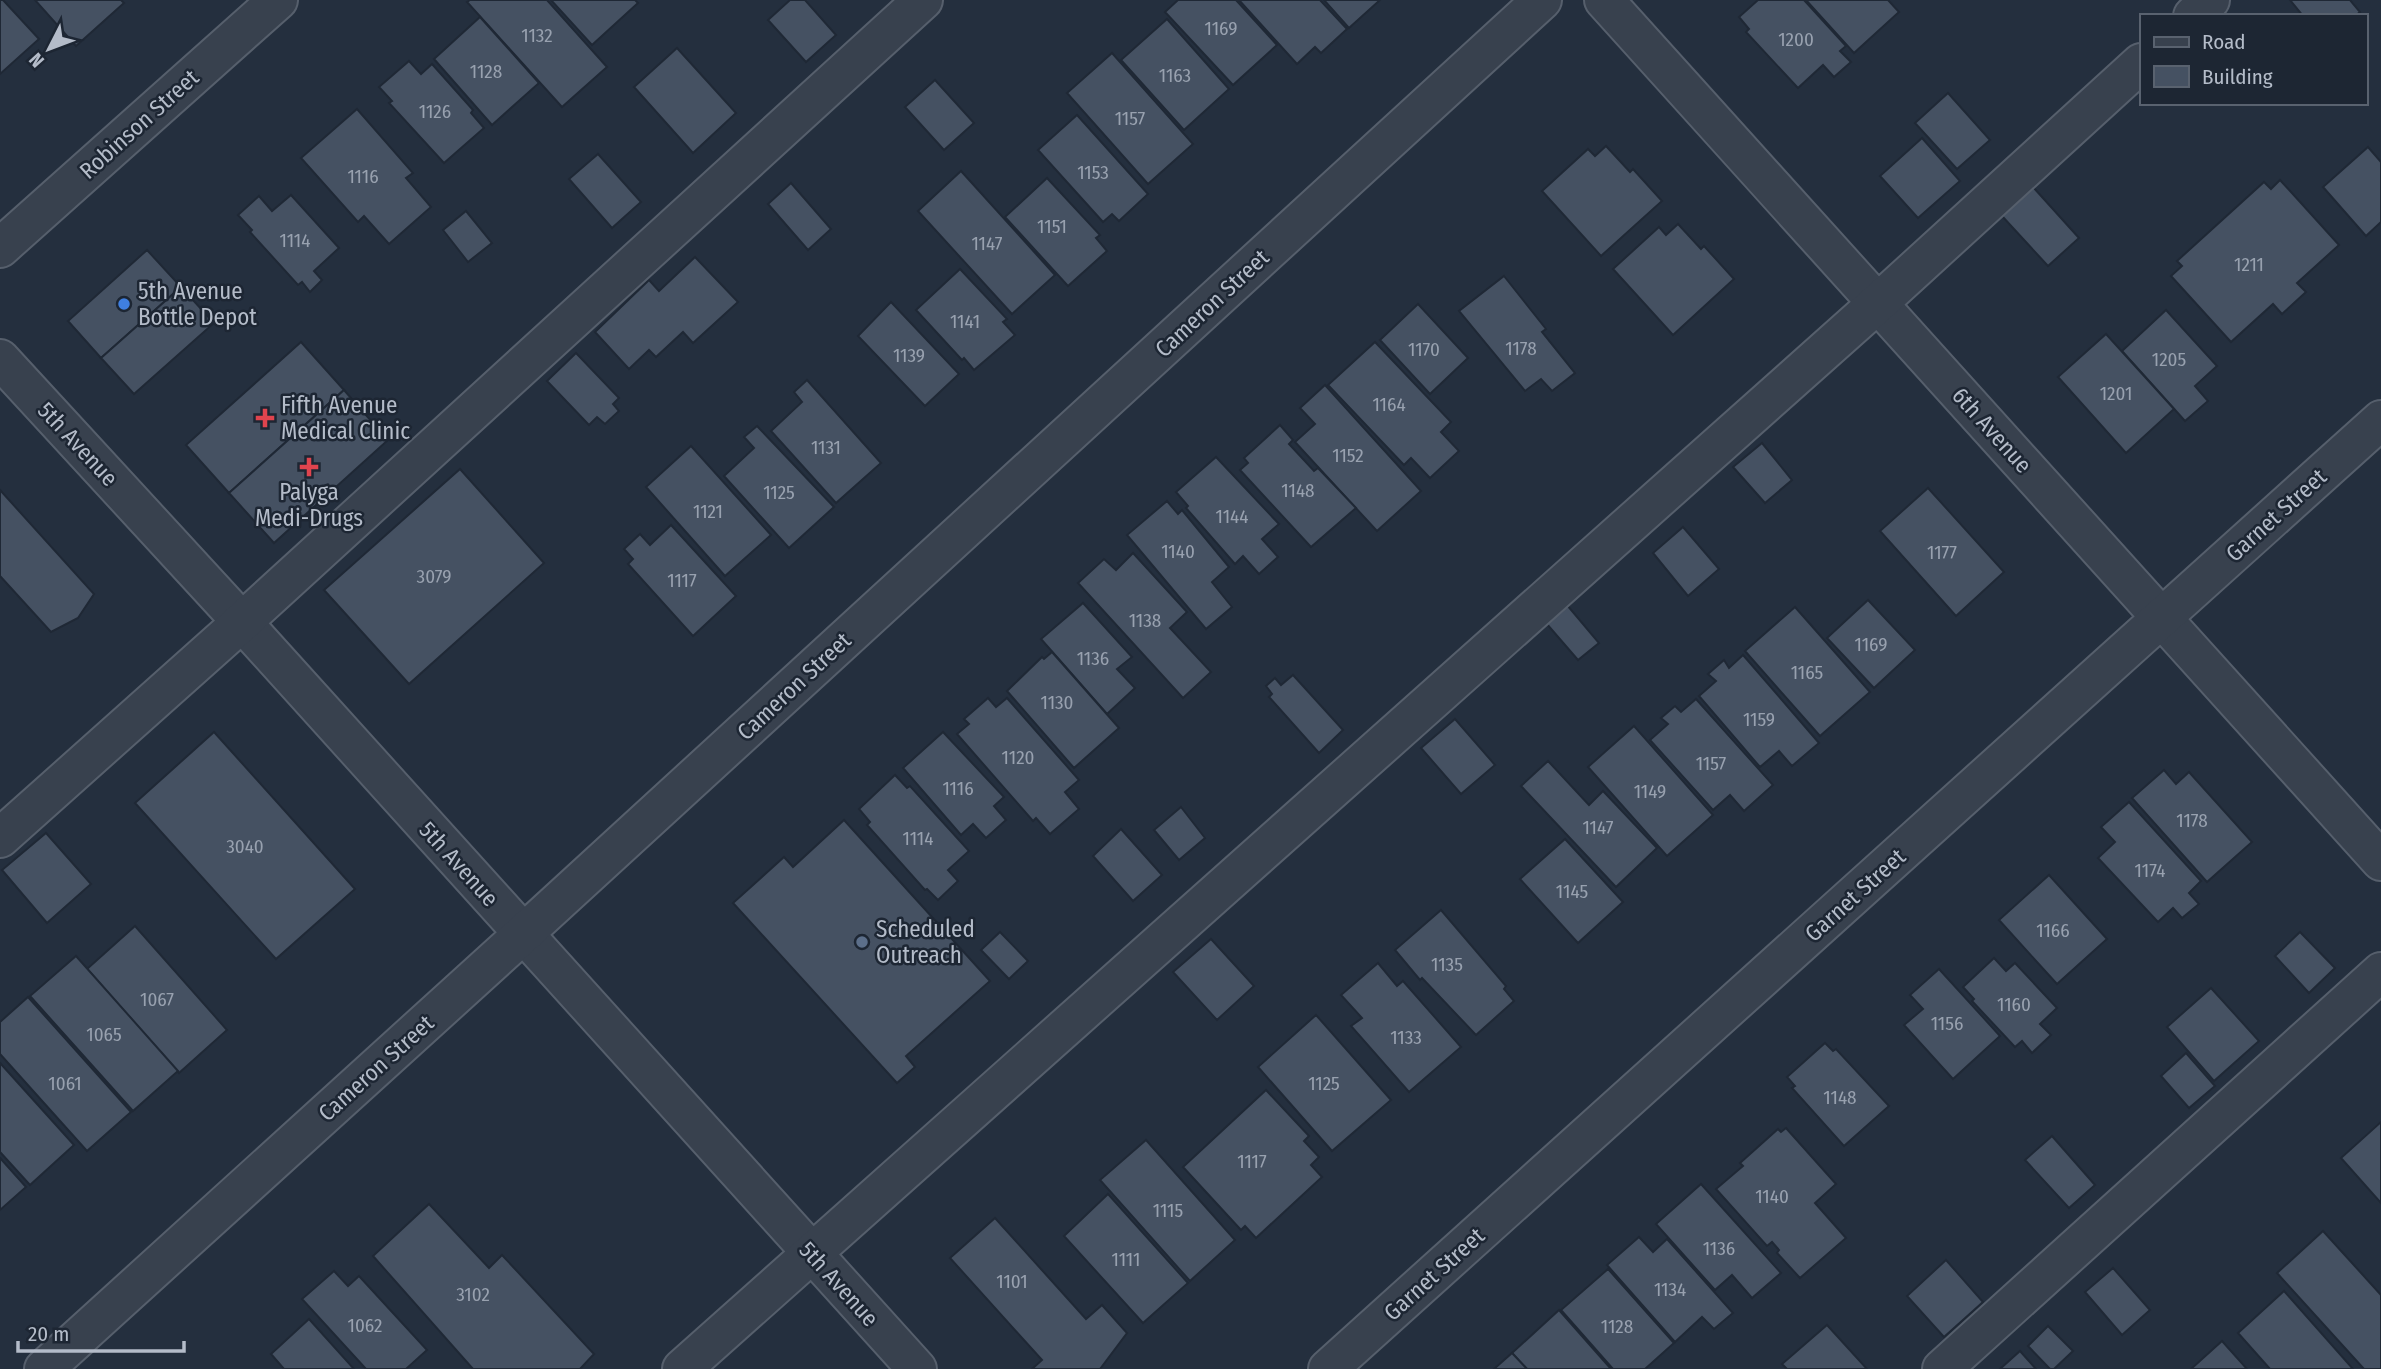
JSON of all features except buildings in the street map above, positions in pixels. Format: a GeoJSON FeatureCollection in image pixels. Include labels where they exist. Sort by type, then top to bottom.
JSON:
{"type":"FeatureCollection","features":[{"type":"Feature","properties":{"kind":"street","name":"Robinson Street"},"geometry":{"type":"LineString","coordinates":[[0,248],[278,0]]}},
{"type":"Feature","properties":{"kind":"street"},"geometry":{"type":"LineString","coordinates":[[0,838],[242,622],[923,0]]}},
{"type":"Feature","properties":{"kind":"street","name":"Cameron Street"},"geometry":{"type":"LineString","coordinates":[[44,1369],[1542,0]]}},
{"type":"Feature","properties":{"kind":"street","name":"6th Avenue"},"geometry":{"type":"LineString","coordinates":[[1604,0],[2381,861]]}},
{"type":"Feature","properties":{"kind":"street"},"geometry":{"type":"LineString","coordinates":[[2195,14],[2210,0]]}},
{"type":"Feature","properties":{"kind":"street"},"geometry":{"type":"LineString","coordinates":[[682,1369],[1878,303],[2140,64]]}},
{"type":"Feature","properties":{"kind":"street","name":"5th Avenue"},"geometry":{"type":"LineString","coordinates":[[0,359],[242,622],[522,935],[917,1369]]}},
{"type":"Feature","properties":{"kind":"street","name":"Garnet Street"},"geometry":{"type":"LineString","coordinates":[[1328,1369],[2381,420]]}},
{"type":"Feature","properties":{"kind":"street"},"geometry":{"type":"LineString","coordinates":[[1941,1369],[2381,972]]}},
{"type":"Feature","properties":{"kind":"place","name":"5th Avenue Bottle Depot"},"geometry":{"type":"Point","coordinates":[124,304]}},
{"type":"Feature","properties":{"kind":"place","name":"Fifth Avenue Medical Clinic"},"geometry":{"type":"Point","coordinates":[265,418]}},
{"type":"Feature","properties":{"kind":"place","name":"Palyga Medi-Drugs"},"geometry":{"type":"Point","coordinates":[309,467]}},
{"type":"Feature","properties":{"kind":"place","name":"Scheduled Outreach"},"geometry":{"type":"Point","coordinates":[862,942]}}]}
